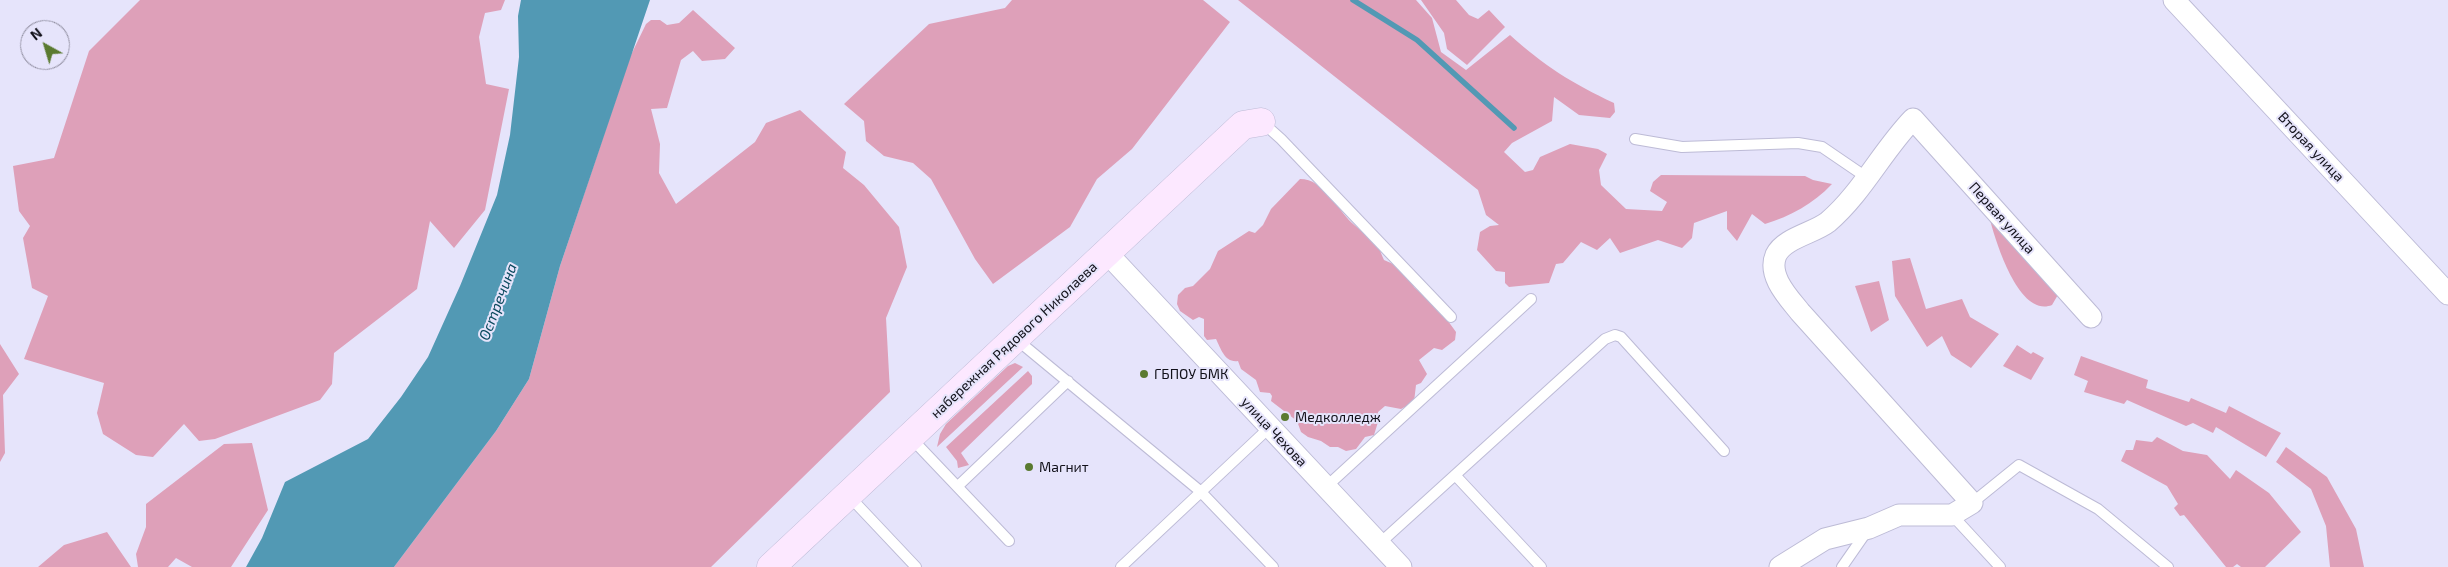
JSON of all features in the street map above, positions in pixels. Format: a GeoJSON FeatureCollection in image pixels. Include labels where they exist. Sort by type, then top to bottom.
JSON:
{"type":"FeatureCollection","features":[{"type":"Feature","properties":{"kind":"street","name":"Вторая улица"},"geometry":{"type":"LineString","coordinates":[[2174,0],[2448,294]]}},
{"type":"Feature","properties":{"kind":"street","name":"Первая улица"},"geometry":{"type":"LineString","coordinates":[[1866,177],[1882,158],[1893,139],[1913,119],[2091,317]]}},
{"type":"Feature","properties":{"kind":"street","name":"набережная Рядового Николаева"},"geometry":{"type":"LineString","coordinates":[[771,567],[1243,125],[1261,122]]}},
{"type":"Feature","properties":{"kind":"street"},"geometry":{"type":"LineString","coordinates":[[1780,567],[1825,539],[1869,528],[1899,515],[1952,515],[1972,503],[1800,312],[1780,286],[1774,268],[1776,254],[1788,244],[1827,223],[1857,192],[1866,177]]}},
{"type":"Feature","properties":{"kind":"street","name":"улица Чехова"},"geometry":{"type":"LineString","coordinates":[[1106,253],[1401,567]]}},
{"type":"Feature","properties":{"kind":"lane"},"geometry":{"type":"LineString","coordinates":[[1261,122],[1281,139],[1451,317]]}},
{"type":"Feature","properties":{"kind":"lane"},"geometry":{"type":"LineString","coordinates":[[1634,139],[1682,147],[1798,143],[1822,147],[1866,177]]}},
{"type":"Feature","properties":{"kind":"lane"},"geometry":{"type":"LineString","coordinates":[[1326,487],[1531,299]]}},
{"type":"Feature","properties":{"kind":"lane"},"geometry":{"type":"LineString","coordinates":[[1379,544],[1605,339],[1614,336],[1621,337],[1724,451]]}},
{"type":"Feature","properties":{"kind":"lane"},"geometry":{"type":"LineString","coordinates":[[1016,338],[1200,491],[1273,567]]}},
{"type":"Feature","properties":{"kind":"lane"},"geometry":{"type":"LineString","coordinates":[[958,486],[1068,381]]}},
{"type":"Feature","properties":{"kind":"lane"},"geometry":{"type":"LineString","coordinates":[[1121,567],[1270,427]]}},
{"type":"Feature","properties":{"kind":"lane"},"geometry":{"type":"LineString","coordinates":[[911,437],[1009,541]]}},
{"type":"Feature","properties":{"kind":"lane"},"geometry":{"type":"LineString","coordinates":[[1972,503],[2019,465],[2098,509],[2168,567]]}},
{"type":"Feature","properties":{"kind":"lane"},"geometry":{"type":"LineString","coordinates":[[1455,474],[1541,567]]}},
{"type":"Feature","properties":{"kind":"lane"},"geometry":{"type":"LineString","coordinates":[[849,495],[916,567]]}},
{"type":"Feature","properties":{"kind":"lane"},"geometry":{"type":"LineString","coordinates":[[1952,515],[2000,567]]}},
{"type":"Feature","properties":{"kind":"lane"},"geometry":{"type":"LineString","coordinates":[[1842,567],[1869,528]]}},
{"type":"Feature","properties":{"kind":"shaded area"},"geometry":{"type":"Polygon","coordinates":[[[140,0],[505,0],[501,10],[485,13],[479,37],[486,84],[509,89],[485,210],[454,248],[430,221],[417,289],[334,353],[332,384],[320,400],[215,439],[199,441],[184,424],[153,457],[136,455],[103,434],[97,413],[104,383],[24,359],[48,296],[32,288],[23,238],[30,226],[19,211],[13,166],[54,158],[89,51],[140,0]]]}},
{"type":"Feature","properties":{"kind":"shaded area"},"geometry":{"type":"Polygon","coordinates":[[[1012,0],[1203,0],[1230,22],[1132,149],[1097,179],[1070,227],[993,284],[975,259],[931,179],[913,163],[884,156],[866,141],[864,121],[844,104],[929,24],[1005,8],[1012,0]]]}},
{"type":"Feature","properties":{"kind":"shaded area"},"geometry":{"type":"Polygon","coordinates":[[[1238,0],[1416,0],[1432,18],[1441,52],[1466,70],[1510,35],[1534,56],[1559,73],[1585,89],[1614,103],[1615,112],[1610,118],[1579,115],[1554,97],[1552,121],[1512,143],[1504,152],[1525,172],[1533,170],[1540,157],[1570,144],[1598,149],[1607,154],[1599,170],[1601,185],[1626,209],[1662,211],[1667,202],[1650,191],[1653,182],[1661,175],[1805,176],[1813,180],[1832,184],[1809,203],[1775,221],[1765,224],[1752,214],[1737,241],[1727,229],[1727,211],[1694,223],[1692,238],[1682,248],[1658,240],[1620,253],[1610,238],[1597,250],[1581,242],[1563,263],[1556,264],[1549,283],[1509,287],[1505,283],[1505,272],[1496,271],[1477,250],[1480,232],[1490,226],[1499,225],[1486,215],[1478,190],[1238,0]]]}},
{"type":"Feature","properties":{"kind":"shaded area"},"geometry":{"type":"Polygon","coordinates":[[[1421,0],[1456,0],[1469,15],[1478,19],[1489,10],[1505,27],[1467,65],[1447,49],[1444,33],[1421,0]]]}},
{"type":"Feature","properties":{"kind":"shaded area"},"geometry":{"type":"Polygon","coordinates":[[[693,10],[735,48],[725,59],[702,61],[693,51],[681,60],[667,108],[651,109],[660,144],[659,173],[676,204],[755,142],[766,123],[800,110],[846,152],[843,168],[864,185],[899,227],[907,267],[886,318],[890,392],[711,567],[394,567],[496,431],[529,379],[560,266],[630,57],[646,24],[651,20],[660,20],[667,25],[679,23],[693,10]]]}},
{"type":"Feature","properties":{"kind":"shaded area"},"geometry":{"type":"Polygon","coordinates":[[[1300,179],[1309,180],[1323,189],[1346,217],[1375,242],[1384,260],[1400,267],[1412,280],[1414,287],[1440,310],[1456,332],[1455,340],[1442,350],[1434,348],[1419,360],[1427,374],[1421,383],[1416,385],[1414,402],[1401,409],[1385,406],[1378,412],[1378,422],[1374,435],[1365,437],[1356,449],[1346,451],[1338,447],[1330,447],[1301,432],[1297,421],[1271,401],[1272,396],[1270,393],[1260,392],[1256,380],[1241,369],[1238,361],[1227,358],[1216,339],[1207,340],[1204,336],[1204,319],[1199,317],[1193,320],[1180,311],[1177,304],[1178,295],[1185,288],[1193,286],[1210,269],[1218,251],[1249,231],[1255,233],[1263,225],[1271,209],[1300,179]]]}},
{"type":"Feature","properties":{"kind":"shaded area"},"geometry":{"type":"Polygon","coordinates":[[[1990,220],[2059,293],[2052,305],[2040,306],[2029,300],[2019,290],[2004,260],[1990,220]]]}},
{"type":"Feature","properties":{"kind":"shaded area"},"geometry":{"type":"Polygon","coordinates":[[[1910,258],[1926,309],[1962,299],[1970,317],[1999,334],[1971,368],[1951,355],[1942,336],[1927,347],[1895,296],[1892,261],[1910,258]]]}},
{"type":"Feature","properties":{"kind":"shaded area"},"geometry":{"type":"Polygon","coordinates":[[[1879,281],[1889,320],[1871,332],[1855,286],[1879,281]]]}},
{"type":"Feature","properties":{"kind":"shaded area"},"geometry":{"type":"Polygon","coordinates":[[[0,344],[19,374],[3,395],[5,453],[0,462],[0,344]]]}},
{"type":"Feature","properties":{"kind":"shaded area"},"geometry":{"type":"Polygon","coordinates":[[[2017,345],[2031,354],[2033,352],[2044,358],[2031,380],[2003,366],[2017,345]]]}},
{"type":"Feature","properties":{"kind":"shaded area"},"geometry":{"type":"Polygon","coordinates":[[[2081,356],[2148,380],[2146,388],[2189,402],[2191,398],[2226,413],[2229,406],[2281,433],[2266,457],[2216,427],[2213,433],[2193,423],[2186,426],[2127,400],[2124,404],[2084,392],[2088,381],[2074,375],[2081,356]]]}},
{"type":"Feature","properties":{"kind":"shaded area"},"geometry":{"type":"Polygon","coordinates":[[[1015,363],[1023,367],[937,447],[940,434],[946,424],[1008,366],[1015,363]]]}},
{"type":"Feature","properties":{"kind":"shaded area"},"geometry":{"type":"Polygon","coordinates":[[[1028,371],[1032,376],[1032,384],[961,453],[969,465],[958,468],[957,461],[946,447],[1028,371]]]}},
{"type":"Feature","properties":{"kind":"shaded area"},"geometry":{"type":"Polygon","coordinates":[[[2157,437],[2183,451],[2207,455],[2230,479],[2236,470],[2269,493],[2301,532],[2265,567],[2241,567],[2237,564],[2233,567],[2226,567],[2184,515],[2180,516],[2174,508],[2178,504],[2167,486],[2121,461],[2126,450],[2133,450],[2136,440],[2152,442],[2157,437]]]}},
{"type":"Feature","properties":{"kind":"shaded area"},"geometry":{"type":"Polygon","coordinates":[[[252,443],[268,510],[231,567],[192,567],[176,558],[168,567],[138,567],[136,554],[146,527],[146,504],[224,444],[252,443]]]}},
{"type":"Feature","properties":{"kind":"shaded area"},"geometry":{"type":"Polygon","coordinates":[[[2286,447],[2327,477],[2356,529],[2364,567],[2330,567],[2326,526],[2311,489],[2276,462],[2286,447]]]}},
{"type":"Feature","properties":{"kind":"shaded area"},"geometry":{"type":"Polygon","coordinates":[[[107,532],[131,567],[38,567],[64,545],[107,532]]]}},
{"type":"Feature","properties":{"kind":"water","name":"Остречина"},"geometry":{"type":"Polygon","coordinates":[[[521,0],[650,0],[560,266],[529,379],[496,431],[394,567],[246,567],[262,538],[285,482],[368,439],[401,397],[428,357],[460,286],[497,195],[510,135],[519,57],[518,16],[521,0]]]}},
{"type":"Feature","properties":{"kind":"waterway"},"geometry":{"type":"LineString","coordinates":[[1353,0],[1417,40],[1514,128]]}},
{"type":"Feature","properties":{"kind":"place","name":"ГБПОУ БМК"},"geometry":{"type":"Point","coordinates":[1144,374]}},
{"type":"Feature","properties":{"kind":"place","name":"Медколледж"},"geometry":{"type":"Point","coordinates":[1285,417]}},
{"type":"Feature","properties":{"kind":"place","name":"Магнит"},"geometry":{"type":"Point","coordinates":[1029,467]}}]}
